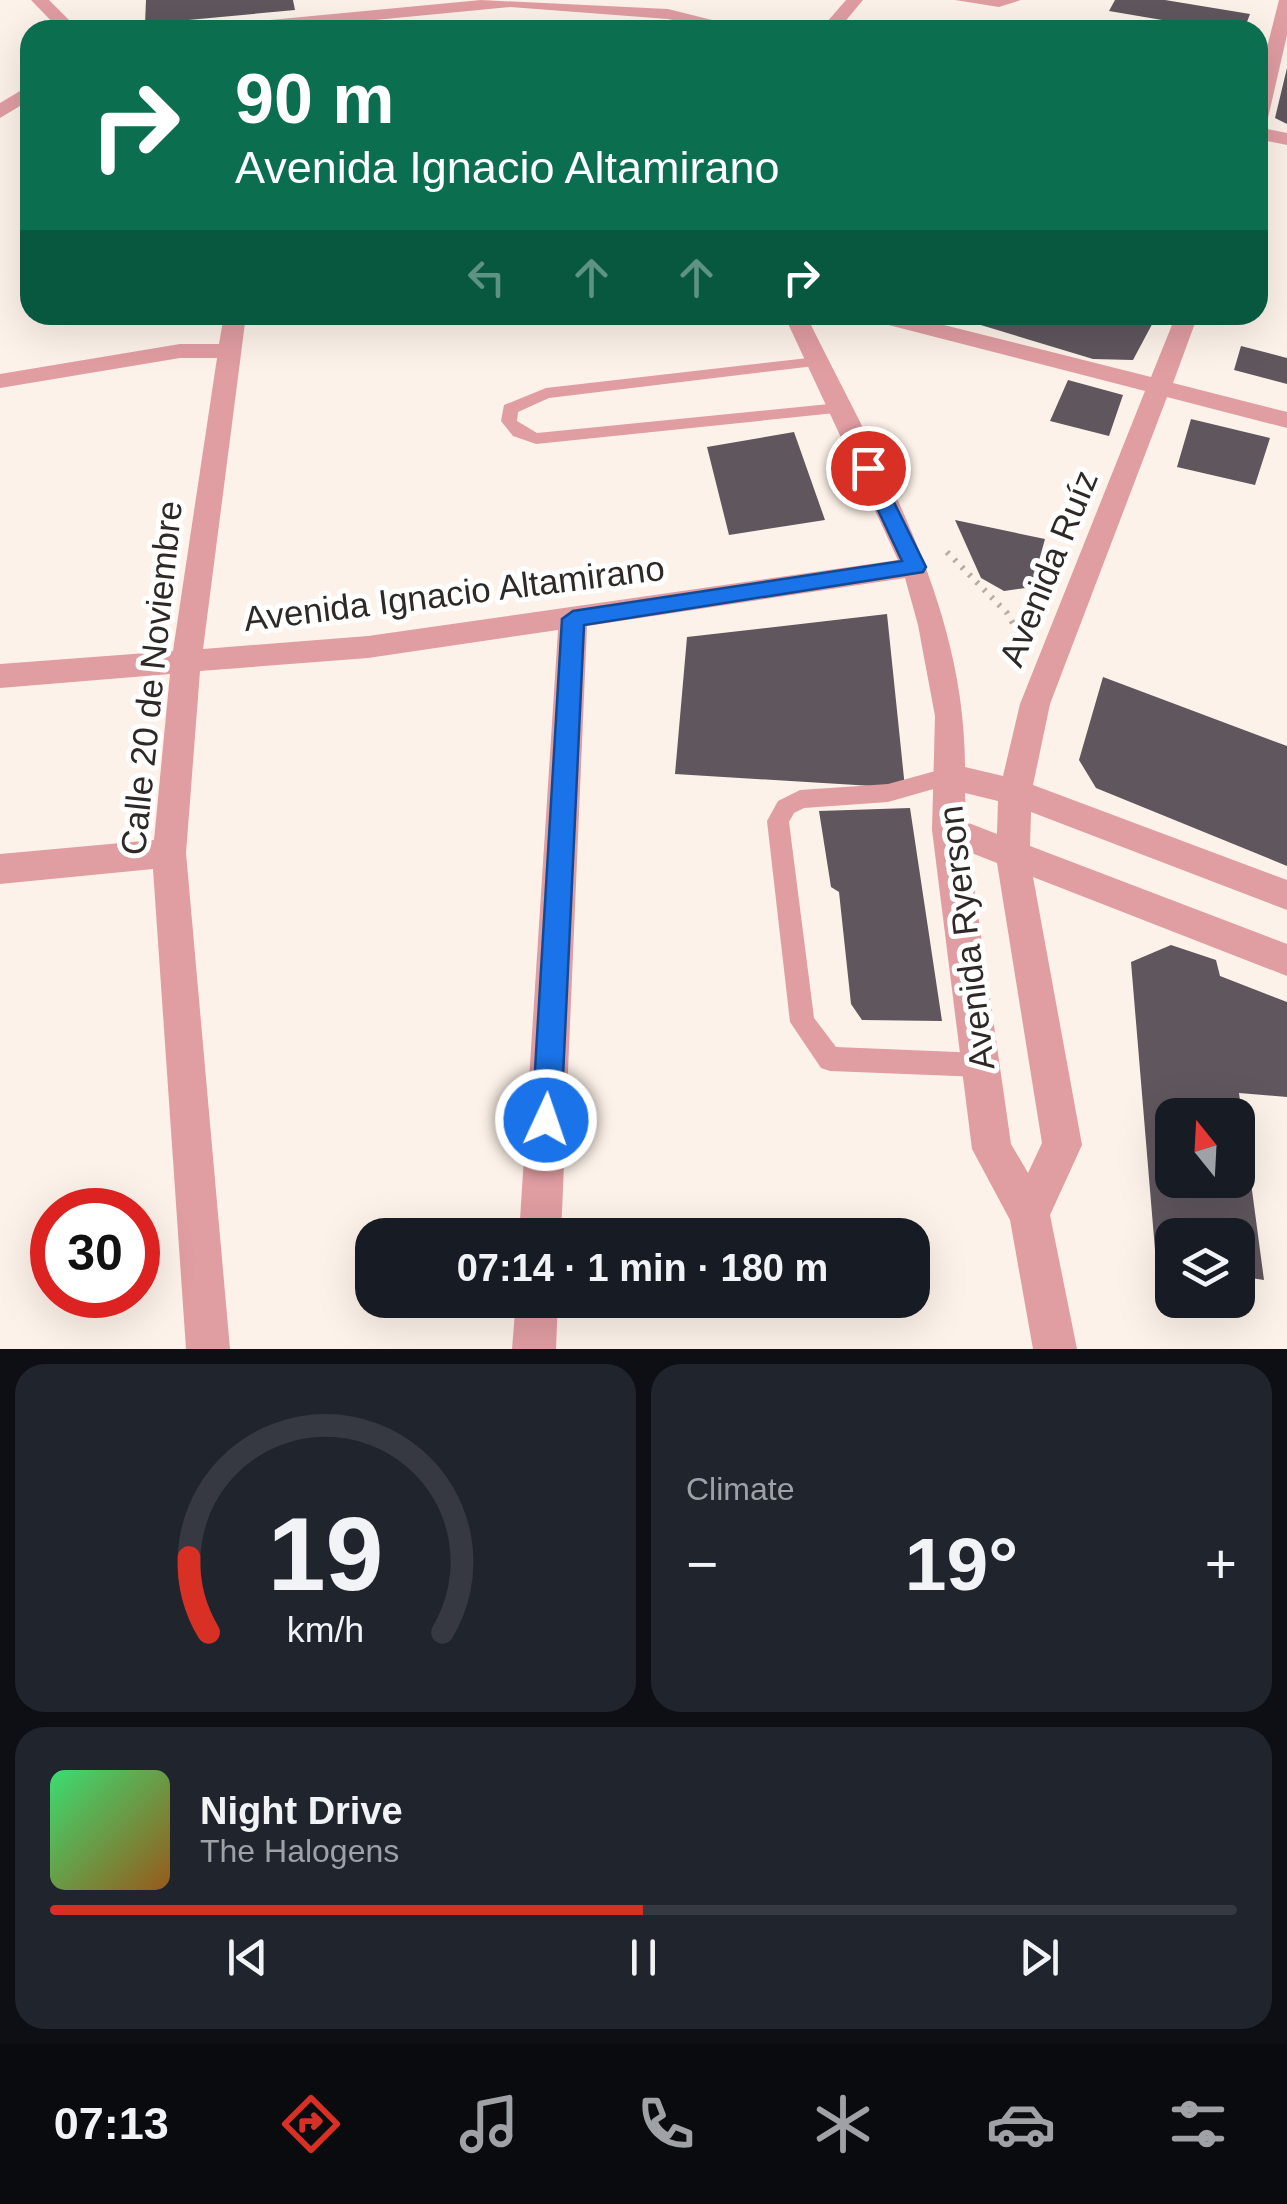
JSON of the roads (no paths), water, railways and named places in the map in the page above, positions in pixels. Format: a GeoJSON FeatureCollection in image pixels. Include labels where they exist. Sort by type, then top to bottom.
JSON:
{"type":"FeatureCollection","features":[{"type":"Feature","properties":{"kind":"street"},"geometry":{"type":"LineString","coordinates":[[39,0],[60,20]]}},
{"type":"Feature","properties":{"kind":"street"},"geometry":{"type":"LineString","coordinates":[[324,20],[534,0]]}},
{"type":"Feature","properties":{"kind":"street"},"geometry":{"type":"LineString","coordinates":[[838,20],[855,0]]}},
{"type":"Feature","properties":{"kind":"street"},"geometry":{"type":"LineString","coordinates":[[1268,77],[1287,0]]}},
{"type":"Feature","properties":{"kind":"street"},"geometry":{"type":"LineString","coordinates":[[508,3],[693,20]]}},
{"type":"Feature","properties":{"kind":"street","name":"Calle 20 de Noviembre"},"geometry":{"type":"LineString","coordinates":[[208,1349],[170,854],[186,663],[233,325]]}},
{"type":"Feature","properties":{"kind":"street","name":"Avenida Ryerson"},"geometry":{"type":"LineString","coordinates":[[799,325],[915,567],[946,677],[949,830],[992,1149],[1029,1214]]}},
{"type":"Feature","properties":{"kind":"street"},"geometry":{"type":"LineString","coordinates":[[916,325],[1287,420]]}},
{"type":"Feature","properties":{"kind":"street","name":"Avenida Ruíz"},"geometry":{"type":"LineString","coordinates":[[1014,858],[1015,792],[1035,704],[1182,325]]}},
{"type":"Feature","properties":{"kind":"street"},"geometry":{"type":"LineString","coordinates":[[0,381],[180,351],[229,350]]}},
{"type":"Feature","properties":{"kind":"street","name":"Avenida Ignacio Altamirano"},"geometry":{"type":"LineString","coordinates":[[0,676],[368,648],[915,567]]}},
{"type":"Feature","properties":{"kind":"street"},"geometry":{"type":"LineString","coordinates":[[541,1218],[573,619]]}},
{"type":"Feature","properties":{"kind":"street"},"geometry":{"type":"LineString","coordinates":[[950,776],[1015,792],[1287,895]]}},
{"type":"Feature","properties":{"kind":"street"},"geometry":{"type":"LineString","coordinates":[[949,830],[1287,960]]}},
{"type":"Feature","properties":{"kind":"street"},"geometry":{"type":"LineString","coordinates":[[0,869],[170,854]]}},
{"type":"Feature","properties":{"kind":"street","name":"Avenida Ryerson"},"geometry":{"type":"LineString","coordinates":[[1014,858],[1062,1145],[1029,1214]]}},
{"type":"Feature","properties":{"kind":"street"},"geometry":{"type":"LineString","coordinates":[[1029,1214],[1054,1349]]}},
{"type":"Feature","properties":{"kind":"street"},"geometry":{"type":"LineString","coordinates":[[534,1349],[536,1318]]}},
{"type":"Feature","properties":{"kind":"lane"},"geometry":{"type":"LineString","coordinates":[[961,0],[999,4],[1016,0]]}},
{"type":"Feature","properties":{"kind":"lane"},"geometry":{"type":"LineString","coordinates":[[817,362],[546,393],[510,409],[508,418],[520,435],[536,440],[839,408]]}},
{"type":"Feature","properties":{"kind":"lane"},"geometry":{"type":"LineString","coordinates":[[950,776],[888,794],[800,798],[786,807],[778,821],[802,1022],[815,1042],[830,1059],[981,1065]]}}]}
